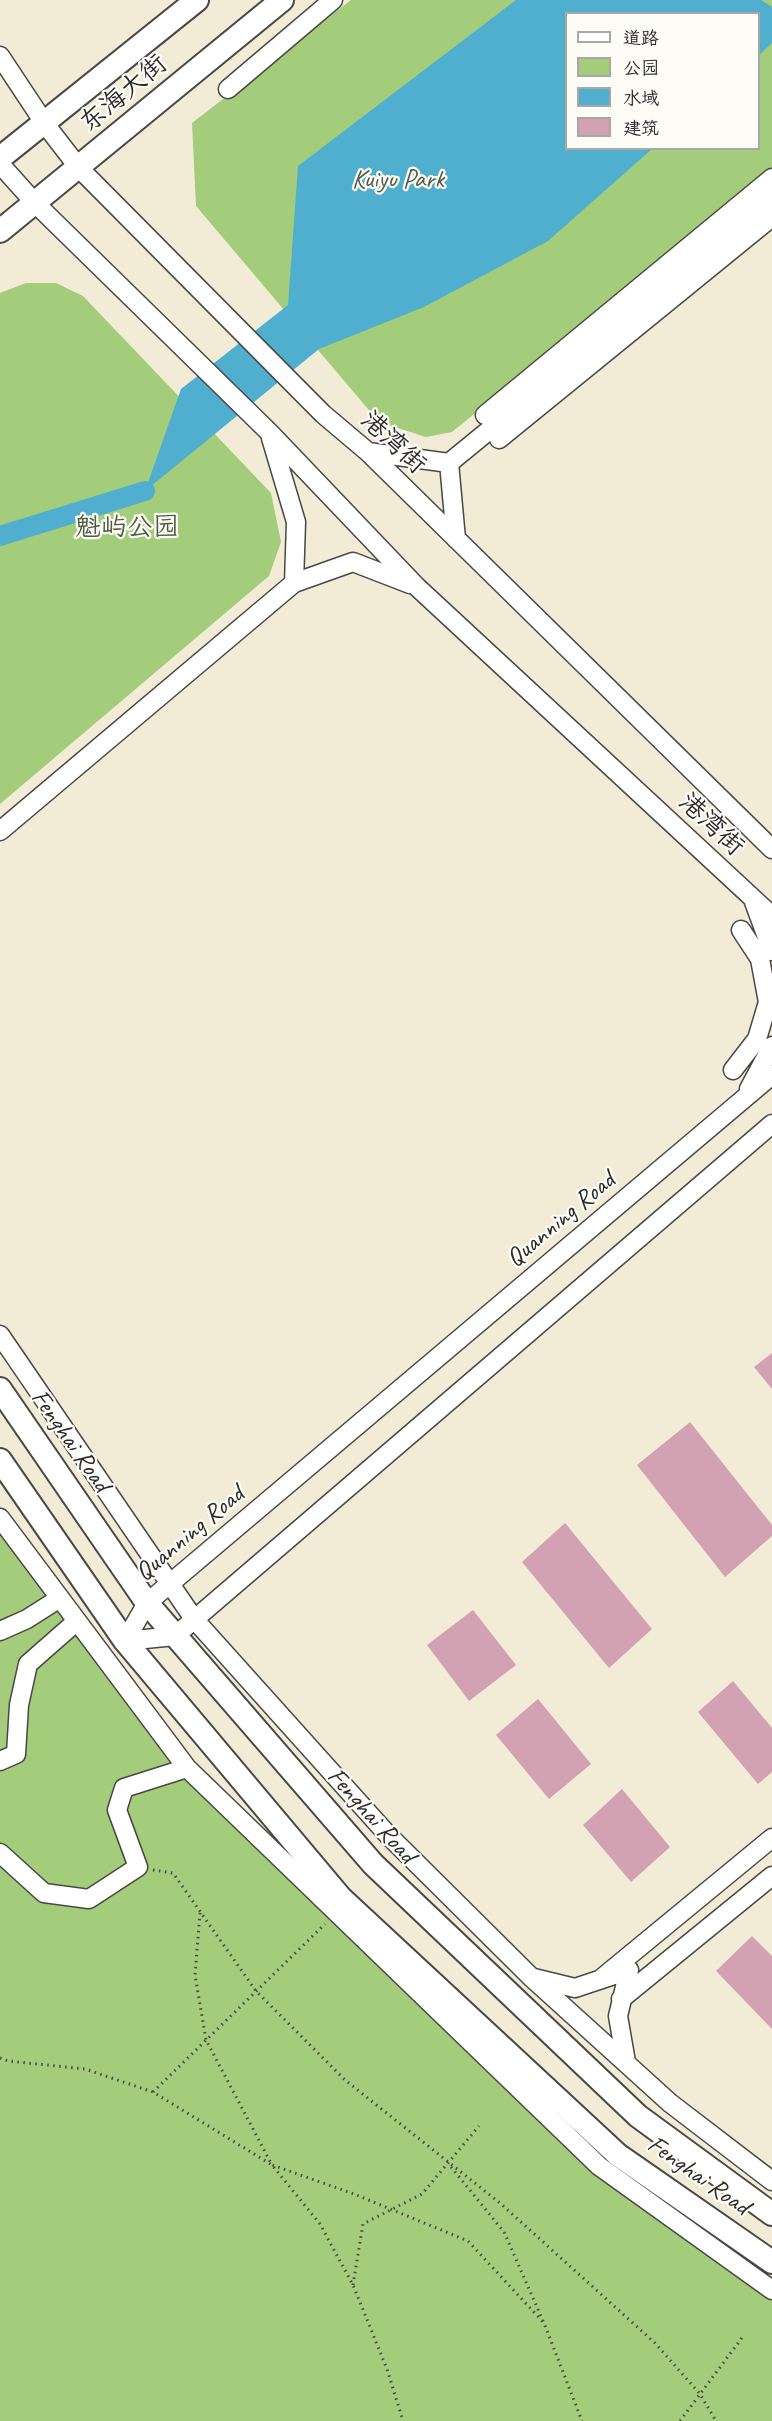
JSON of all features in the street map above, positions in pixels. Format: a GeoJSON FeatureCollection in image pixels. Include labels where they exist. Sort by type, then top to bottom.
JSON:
{"type":"FeatureCollection","features":[{"type":"Feature","properties":{"kind":"main road","name":"东海大街"},"geometry":{"type":"LineString","coordinates":[[0,158],[197,0]]}},
{"type":"Feature","properties":{"kind":"main road","name":"东海大街"},"geometry":{"type":"LineString","coordinates":[[0,231],[282,0]]}},
{"type":"Feature","properties":{"kind":"main road","name":"Fenghai Road"},"geometry":{"type":"LineString","coordinates":[[0,1389],[147,1603],[373,1864],[638,2116],[772,2214]]}},
{"type":"Feature","properties":{"kind":"main road","name":"Fenghai Road"},"geometry":{"type":"LineString","coordinates":[[0,1460],[125,1641],[341,1898],[618,2155],[772,2262]]}},
{"type":"Feature","properties":{"kind":"street"},"geometry":{"type":"LineString","coordinates":[[228,88],[333,0]]}},
{"type":"Feature","properties":{"kind":"street","name":"港湾街"},"geometry":{"type":"LineString","coordinates":[[0,56],[45,123],[79,168],[323,414],[368,452],[772,849]]}},
{"type":"Feature","properties":{"kind":"street","name":"港湾街"},"geometry":{"type":"LineString","coordinates":[[0,164],[35,203],[267,430],[417,586],[772,916]]}},
{"type":"Feature","properties":{"kind":"street"},"geometry":{"type":"LineString","coordinates":[[485,415],[772,178]]}},
{"type":"Feature","properties":{"kind":"street"},"geometry":{"type":"LineString","coordinates":[[368,452],[448,463],[772,199]]}},
{"type":"Feature","properties":{"kind":"street"},"geometry":{"type":"LineString","coordinates":[[499,439],[772,217]]}},
{"type":"Feature","properties":{"kind":"street"},"geometry":{"type":"LineString","coordinates":[[267,430],[296,522],[294,583]]}},
{"type":"Feature","properties":{"kind":"street"},"geometry":{"type":"LineString","coordinates":[[448,463],[456,539]]}},
{"type":"Feature","properties":{"kind":"street"},"geometry":{"type":"LineString","coordinates":[[0,831],[294,583],[353,562],[417,586]]}},
{"type":"Feature","properties":{"kind":"street"},"geometry":{"type":"LineString","coordinates":[[752,898],[772,951]]}},
{"type":"Feature","properties":{"kind":"street"},"geometry":{"type":"LineString","coordinates":[[733,1070],[757,1039],[768,1002],[760,959],[741,930]]}},
{"type":"Feature","properties":{"kind":"street"},"geometry":{"type":"LineString","coordinates":[[744,1099],[772,1046]]}},
{"type":"Feature","properties":{"kind":"street","name":"Quanning Road"},"geometry":{"type":"LineString","coordinates":[[125,1641],[147,1603],[772,1075]]}},
{"type":"Feature","properties":{"kind":"street"},"geometry":{"type":"LineString","coordinates":[[125,1641],[175,1636],[772,1124]]}},
{"type":"Feature","properties":{"kind":"street"},"geometry":{"type":"LineString","coordinates":[[0,1335],[194,1619],[388,1835],[532,1978],[670,2103],[772,2181]]}},
{"type":"Feature","properties":{"kind":"street"},"geometry":{"type":"LineString","coordinates":[[0,1518],[187,1768],[599,2166],[772,2290]]}},
{"type":"Feature","properties":{"kind":"street"},"geometry":{"type":"LineString","coordinates":[[0,1631],[27,1619],[60,1598]]}},
{"type":"Feature","properties":{"kind":"street"},"geometry":{"type":"LineString","coordinates":[[0,1761],[16,1754],[19,1705],[28,1664],[77,1621]]}},
{"type":"Feature","properties":{"kind":"street"},"geometry":{"type":"LineString","coordinates":[[0,1853],[44,1893],[89,1899],[138,1867],[117,1810],[124,1788],[187,1768]]}},
{"type":"Feature","properties":{"kind":"street"},"geometry":{"type":"LineString","coordinates":[[602,1978],[772,1838]]}},
{"type":"Feature","properties":{"kind":"street"},"geometry":{"type":"LineString","coordinates":[[532,1978],[575,1988],[629,1970],[772,1853]]}},
{"type":"Feature","properties":{"kind":"street"},"geometry":{"type":"LineString","coordinates":[[621,1999],[772,1876]]}},
{"type":"Feature","properties":{"kind":"street"},"geometry":{"type":"LineString","coordinates":[[626,2062],[618,2016],[629,1970]]}},
{"type":"Feature","properties":{"kind":"path"},"geometry":{"type":"LineString","coordinates":[[138,1867],[173,1873],[256,1991],[345,2080],[500,2203],[655,2343],[700,2394],[716,2421]]}},
{"type":"Feature","properties":{"kind":"path"},"geometry":{"type":"LineString","coordinates":[[200,1911],[195,1975],[206,2040],[272,2165],[320,2224],[352,2286],[387,2369],[403,2421]]}},
{"type":"Feature","properties":{"kind":"path"},"geometry":{"type":"LineString","coordinates":[[153,2092],[337,1912]]}},
{"type":"Feature","properties":{"kind":"path"},"geometry":{"type":"LineString","coordinates":[[0,2058],[8,2061],[85,2069],[153,2092],[272,2165],[354,2194],[468,2241],[544,2323]]}},
{"type":"Feature","properties":{"kind":"path"},"geometry":{"type":"LineString","coordinates":[[352,2286],[363,2223],[422,2194],[479,2126]]}},
{"type":"Feature","properties":{"kind":"path"},"geometry":{"type":"LineString","coordinates":[[448,2163],[504,2232],[544,2323],[582,2420]]}},
{"type":"Feature","properties":{"kind":"path"},"geometry":{"type":"LineString","coordinates":[[680,2421],[744,2335]]}},
{"type":"Feature","properties":{"kind":"green space","name":"Kuiyu Park"},"geometry":{"type":"Polygon","coordinates":[[[351,0],[772,0],[772,171],[452,432],[426,437],[379,422],[196,206],[192,123],[351,0]]]}},
{"type":"Feature","properties":{"kind":"green space","name":"魁屿公园"},"geometry":{"type":"Polygon","coordinates":[[[26,283],[56,283],[83,296],[271,493],[281,542],[269,576],[0,804],[0,293],[26,283]]]}},
{"type":"Feature","properties":{"kind":"green space"},"geometry":{"type":"Polygon","coordinates":[[[0,1518],[187,1768],[599,2166],[772,2290],[772,2421],[0,2421],[0,1518]]]}},
{"type":"Feature","properties":{"kind":"water"},"geometry":{"type":"Polygon","coordinates":[[[516,0],[761,0],[772,7],[772,43],[760,54],[760,12],[565,12],[565,150],[651,150],[548,241],[424,307],[319,349],[145,491],[181,389],[288,305],[298,166],[516,0]]]}},
{"type":"Feature","properties":{"kind":"building"},"geometry":{"type":"Polygon","coordinates":[[[772,1353],[772,1389],[754,1367],[772,1353]]]}},
{"type":"Feature","properties":{"kind":"building"},"geometry":{"type":"Polygon","coordinates":[[[690,1422],[772,1525],[772,1536],[725,1577],[637,1465],[690,1422]]]}},
{"type":"Feature","properties":{"kind":"building"},"geometry":{"type":"Polygon","coordinates":[[[565,1523],[652,1629],[609,1668],[522,1562],[565,1523]]]}},
{"type":"Feature","properties":{"kind":"building"},"geometry":{"type":"Polygon","coordinates":[[[473,1610],[516,1665],[469,1701],[427,1645],[473,1610]]]}},
{"type":"Feature","properties":{"kind":"building"},"geometry":{"type":"Polygon","coordinates":[[[733,1681],[772,1728],[772,1772],[758,1784],[698,1712],[733,1681]]]}},
{"type":"Feature","properties":{"kind":"building"},"geometry":{"type":"Polygon","coordinates":[[[538,1699],[591,1764],[549,1799],[496,1735],[538,1699]]]}},
{"type":"Feature","properties":{"kind":"building"},"geometry":{"type":"Polygon","coordinates":[[[622,1789],[670,1847],[631,1882],[583,1825],[622,1789]]]}},
{"type":"Feature","properties":{"kind":"building"},"geometry":{"type":"Polygon","coordinates":[[[752,1936],[772,1956],[772,2029],[716,1971],[752,1936]]]}},
{"type":"Feature","properties":{"kind":"waterway"},"geometry":{"type":"LineString","coordinates":[[0,536],[145,491]]}}]}
